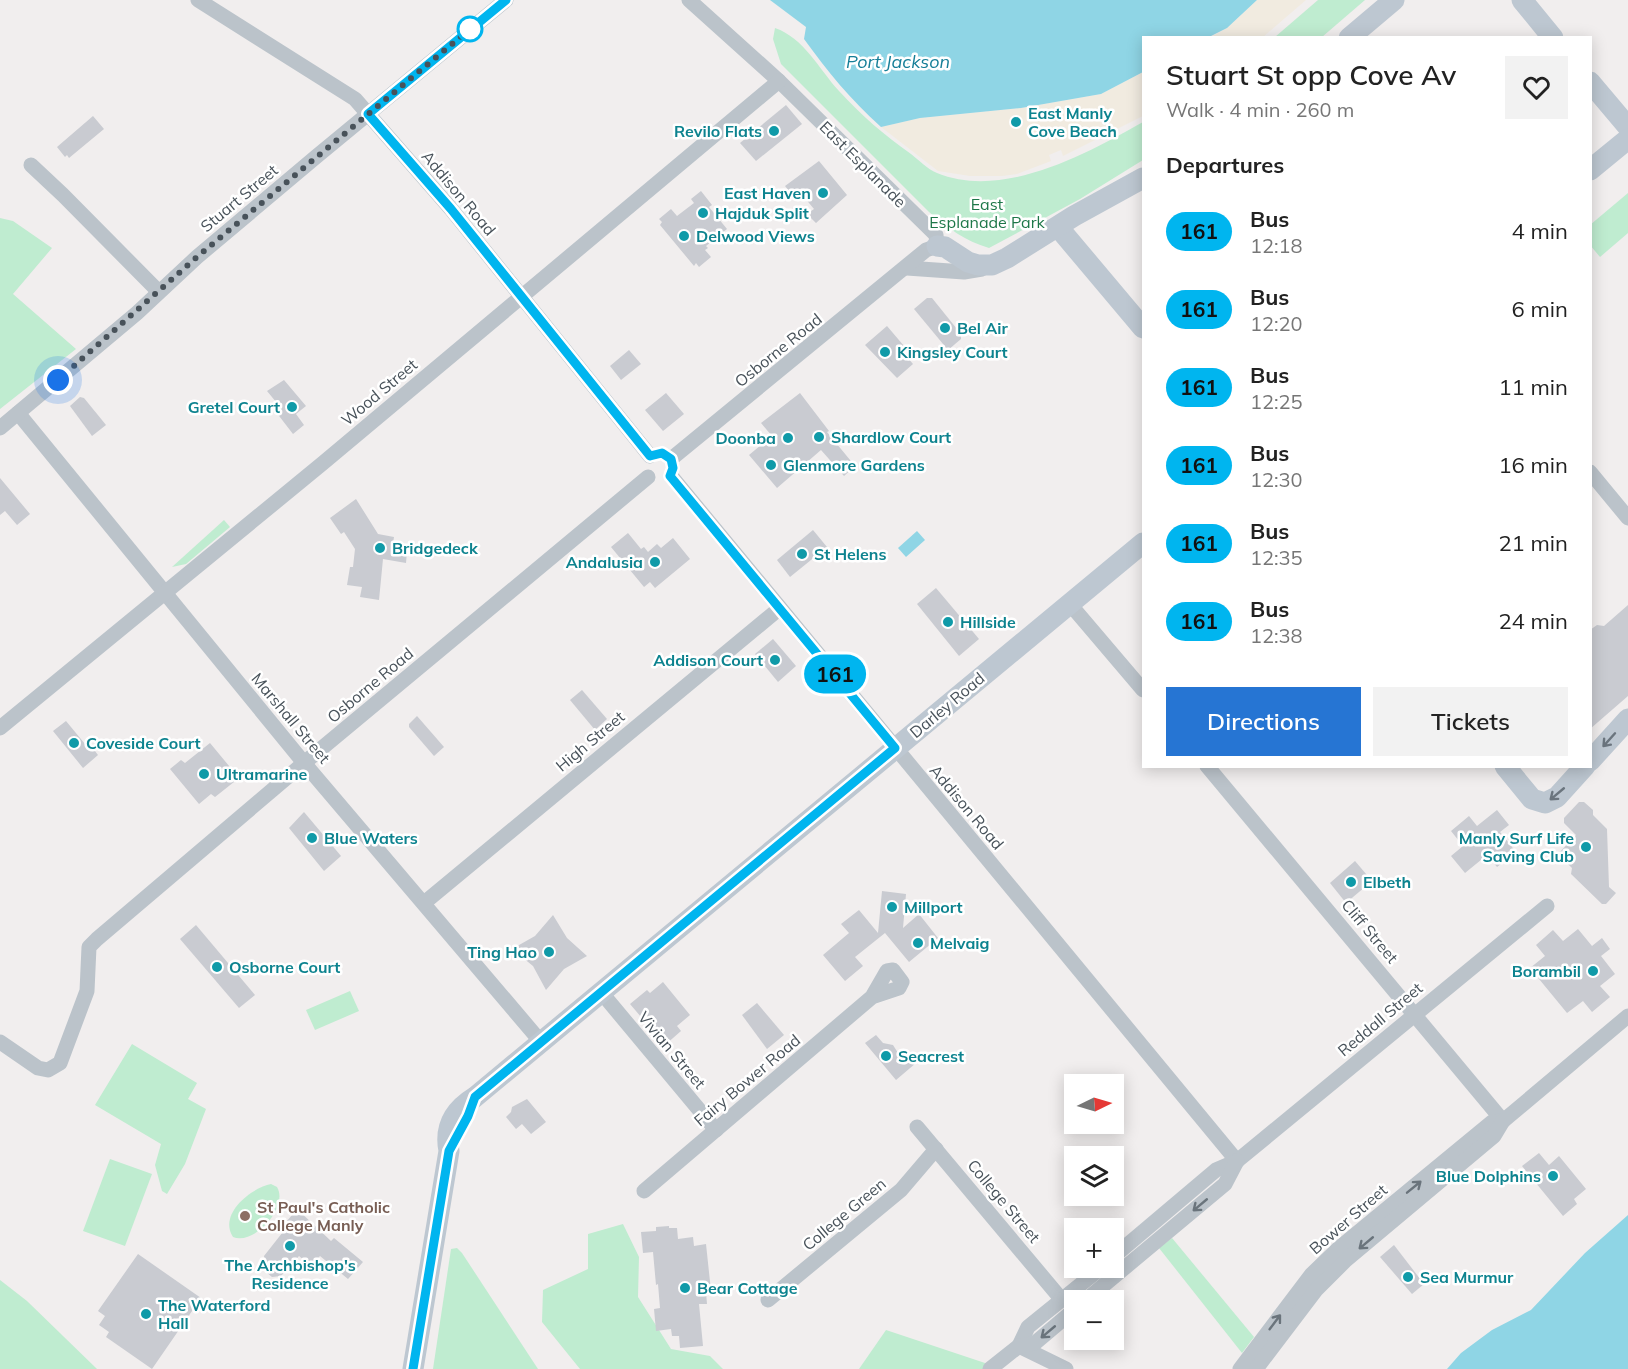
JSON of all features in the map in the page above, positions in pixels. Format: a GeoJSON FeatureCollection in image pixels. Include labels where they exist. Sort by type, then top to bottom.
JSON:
{"type":"FeatureCollection","features":[{"type":"Feature","properties":{"kind":"street","name":"Addison Road"},"geometry":{"type":"LineString","coordinates":[[198,0],[355,99],[451,209],[650,456]]}},
{"type":"Feature","properties":{"kind":"street","name":"Stuart Street"},"geometry":{"type":"LineString","coordinates":[[0,428],[137,313],[158,291],[506,0]]}},
{"type":"Feature","properties":{"kind":"street","name":"East Esplanade"},"geometry":{"type":"LineString","coordinates":[[689,0],[779,81],[936,235],[937,246]]}},
{"type":"Feature","properties":{"kind":"street"},"geometry":{"type":"LineString","coordinates":[[1352,36],[1394,0]]}},
{"type":"Feature","properties":{"kind":"street"},"geometry":{"type":"LineString","coordinates":[[1522,0],[1551,36]]}},
{"type":"Feature","properties":{"kind":"street","name":"Wood Street"},"geometry":{"type":"LineString","coordinates":[[0,728],[322,464],[779,81]]}},
{"type":"Feature","properties":{"kind":"street"},"geometry":{"type":"LineString","coordinates":[[1592,84],[1628,127]]}},
{"type":"Feature","properties":{"kind":"street"},"geometry":{"type":"LineString","coordinates":[[1592,168],[1628,139]]}},
{"type":"Feature","properties":{"kind":"street"},"geometry":{"type":"LineString","coordinates":[[31,165],[158,291]]}},
{"type":"Feature","properties":{"kind":"street"},"geometry":{"type":"LineString","coordinates":[[907,268],[964,272],[992,265],[1142,179]]}},
{"type":"Feature","properties":{"kind":"street"},"geometry":{"type":"LineString","coordinates":[[1058,227],[1142,327]]}},
{"type":"Feature","properties":{"kind":"street"},"geometry":{"type":"LineString","coordinates":[[937,246],[945,247],[968,262],[992,265]]}},
{"type":"Feature","properties":{"kind":"street","name":"Osborne Road"},"geometry":{"type":"LineString","coordinates":[[671,459],[907,268],[926,250],[937,246]]}},
{"type":"Feature","properties":{"kind":"street","name":"Marshall Street"},"geometry":{"type":"LineString","coordinates":[[18,413],[304,763],[541,1042]]}},
{"type":"Feature","properties":{"kind":"street"},"geometry":{"type":"LineString","coordinates":[[662,453],[671,459],[673,468],[670,476],[660,482],[648,477],[645,464],[650,456],[662,453]]}},
{"type":"Feature","properties":{"kind":"street"},"geometry":{"type":"LineString","coordinates":[[1592,474],[1628,518]]}},
{"type":"Feature","properties":{"kind":"street","name":"Addison Road"},"geometry":{"type":"LineString","coordinates":[[670,476],[1237,1161]]}},
{"type":"Feature","properties":{"kind":"street","name":"Osborne Road"},"geometry":{"type":"LineString","coordinates":[[0,1042],[38,1068],[48,1070],[60,1063],[87,991],[90,947],[304,763],[648,477]]}},
{"type":"Feature","properties":{"kind":"street","name":"Darley Road"},"geometry":{"type":"LineString","coordinates":[[413,1369],[449,1151],[468,1116],[475,1097],[1142,544]]}},
{"type":"Feature","properties":{"kind":"street"},"geometry":{"type":"LineString","coordinates":[[1069,603],[1142,689]]}},
{"type":"Feature","properties":{"kind":"street","name":"High Street"},"geometry":{"type":"LineString","coordinates":[[424,903],[780,608]]}},
{"type":"Feature","properties":{"kind":"street"},"geometry":{"type":"LineString","coordinates":[[1592,758],[1628,719]]}},
{"type":"Feature","properties":{"kind":"street","name":"Cliff Street"},"geometry":{"type":"LineString","coordinates":[[1210,768],[1503,1120]]}},
{"type":"Feature","properties":{"kind":"street"},"geometry":{"type":"LineString","coordinates":[[1507,768],[1532,799],[1545,803],[1557,797],[1583,768]]}},
{"type":"Feature","properties":{"kind":"street","name":"Reddall Street"},"geometry":{"type":"LineString","coordinates":[[1124,1248],[1216,1170],[1237,1161],[1547,906]]}},
{"type":"Feature","properties":{"kind":"street","name":"Vivian Street"},"geometry":{"type":"LineString","coordinates":[[601,992],[716,1130]]}},
{"type":"Feature","properties":{"kind":"street","name":"Fairy Bower Road"},"geometry":{"type":"LineString","coordinates":[[644,1191],[872,997]]}},
{"type":"Feature","properties":{"kind":"street","name":"Bower Street"},"geometry":{"type":"LineString","coordinates":[[1256,1369],[1316,1290],[1331,1275],[1494,1136],[1503,1120],[1628,1016]]}},
{"type":"Feature","properties":{"kind":"street","name":"Bower Street"},"geometry":{"type":"LineString","coordinates":[[1240,1369],[1311,1275],[1338,1248],[1492,1122],[1503,1120]]}},
{"type":"Feature","properties":{"kind":"street","name":"College Street"},"geometry":{"type":"LineString","coordinates":[[917,1127],[1064,1300]]}},
{"type":"Feature","properties":{"kind":"street","name":"College Green"},"geometry":{"type":"LineString","coordinates":[[768,1300],[901,1190],[936,1149]]}},
{"type":"Feature","properties":{"kind":"street","name":"Reddall Street"},"geometry":{"type":"LineString","coordinates":[[1098,1290],[1225,1184],[1237,1161]]}},
{"type":"Feature","properties":{"kind":"street"},"geometry":{"type":"LineString","coordinates":[[1081,1290],[1092,1278]]}},
{"type":"Feature","properties":{"kind":"street"},"geometry":{"type":"LineString","coordinates":[[990,1369],[1019,1346],[1035,1343],[1064,1310]]}},
{"type":"Feature","properties":{"kind":"street"},"geometry":{"type":"LineString","coordinates":[[1019,1346],[1066,1369]]}},
{"type":"Feature","properties":{"kind":"green space"},"geometry":{"type":"Polygon","coordinates":[[[1318,0],[1365,0],[1323,36],[1276,36],[1318,0]]]}},
{"type":"Feature","properties":{"kind":"green space","name":"East Esplanade Park"},"geometry":{"type":"Polygon","coordinates":[[[775,28],[794,39],[839,91],[873,124],[926,167],[937,173],[962,180],[989,181],[1016,177],[1043,170],[1070,159],[1142,123],[1142,161],[1080,199],[989,248],[957,233],[929,212],[781,64],[773,39],[775,28]]]}},
{"type":"Feature","properties":{"kind":"green space"},"geometry":{"type":"Polygon","coordinates":[[[1628,193],[1628,233],[1600,257],[1592,247],[1592,223],[1628,193]]]}},
{"type":"Feature","properties":{"kind":"green space"},"geometry":{"type":"Polygon","coordinates":[[[0,218],[13,221],[52,248],[13,294],[76,349],[0,409],[0,218]]]}},
{"type":"Feature","properties":{"kind":"green space"},"geometry":{"type":"Polygon","coordinates":[[[224,520],[230,527],[186,564],[172,567],[224,520]]]}},
{"type":"Feature","properties":{"kind":"green space"},"geometry":{"type":"Polygon","coordinates":[[[350,991],[359,1011],[315,1030],[306,1010],[350,991]]]}},
{"type":"Feature","properties":{"kind":"green space"},"geometry":{"type":"Polygon","coordinates":[[[132,1044],[197,1083],[188,1099],[206,1109],[185,1164],[167,1194],[162,1191],[155,1165],[161,1144],[95,1105],[132,1044]]]}},
{"type":"Feature","properties":{"kind":"green space"},"geometry":{"type":"Polygon","coordinates":[[[110,1159],[152,1174],[125,1246],[83,1231],[110,1159]]]}},
{"type":"Feature","properties":{"kind":"green space"},"geometry":{"type":"Polygon","coordinates":[[[271,1184],[277,1187],[279,1195],[274,1214],[267,1223],[250,1236],[233,1237],[230,1220],[233,1211],[246,1196],[271,1184]]]}},
{"type":"Feature","properties":{"kind":"green space"},"geometry":{"type":"Polygon","coordinates":[[[623,1224],[639,1257],[638,1297],[671,1349],[710,1356],[723,1369],[580,1369],[542,1322],[543,1290],[588,1269],[588,1234],[623,1224]]]}},
{"type":"Feature","properties":{"kind":"green space"},"geometry":{"type":"Polygon","coordinates":[[[1172,1238],[1254,1337],[1242,1353],[1159,1248],[1172,1238]]]}},
{"type":"Feature","properties":{"kind":"green space"},"geometry":{"type":"Polygon","coordinates":[[[457,1248],[538,1369],[433,1369],[451,1249],[457,1248]]]}},
{"type":"Feature","properties":{"kind":"green space"},"geometry":{"type":"Polygon","coordinates":[[[0,1280],[27,1301],[97,1369],[0,1369],[0,1280]]]}},
{"type":"Feature","properties":{"kind":"green space"},"geometry":{"type":"Polygon","coordinates":[[[886,1330],[985,1363],[1000,1369],[859,1369],[886,1330]]]}},
{"type":"Feature","properties":{"kind":"sand"},"geometry":{"type":"Polygon","coordinates":[[[1257,0],[1306,0],[1264,36],[1213,36],[1227,28],[1257,0]]]}},
{"type":"Feature","properties":{"kind":"sand","name":"East Manly Cove Beach"},"geometry":{"type":"Polygon","coordinates":[[[1142,73],[1142,116],[1063,156],[1061,150],[1049,155],[1051,161],[1017,174],[970,176],[938,171],[881,127],[920,118],[1021,108],[1101,94],[1142,73]]]}},
{"type":"Feature","properties":{"kind":"water","name":"Port Jackson"},"geometry":{"type":"Polygon","coordinates":[[[770,0],[1257,0],[1227,28],[1211,36],[1142,36],[1142,73],[1101,94],[1021,108],[920,118],[881,127],[849,96],[804,39],[806,27],[770,0]]]}},
{"type":"Feature","properties":{"kind":"water"},"geometry":{"type":"Polygon","coordinates":[[[917,531],[925,540],[906,557],[898,548],[917,531]]]}},
{"type":"Feature","properties":{"kind":"water"},"geometry":{"type":"Polygon","coordinates":[[[1628,1215],[1628,1369],[1447,1369],[1461,1353],[1492,1330],[1531,1310],[1585,1253],[1628,1215]]]}},
{"type":"Feature","properties":{"kind":"building","name":"Revilo Flats"},"geometry":{"type":"Polygon","coordinates":[[[786,105],[802,124],[756,161],[740,143],[786,105]]]}},
{"type":"Feature","properties":{"kind":"building"},"geometry":{"type":"Polygon","coordinates":[[[93,116],[104,129],[69,158],[67,155],[65,157],[57,147],[93,116]]]}},
{"type":"Feature","properties":{"kind":"building","name":"East Haven"},"geometry":{"type":"Polygon","coordinates":[[[819,161],[847,195],[816,223],[807,214],[814,209],[799,191],[793,196],[785,186],[819,161]]]}},
{"type":"Feature","properties":{"kind":"building"},"geometry":{"type":"Polygon","coordinates":[[[701,191],[712,205],[709,207],[727,229],[706,246],[708,248],[705,250],[711,257],[699,267],[696,263],[694,266],[660,225],[662,222],[659,219],[671,209],[677,216],[694,203],[691,199],[701,191]]]}},
{"type":"Feature","properties":{"kind":"building","name":"Bel Air"},"geometry":{"type":"Polygon","coordinates":[[[927,298],[932,298],[961,334],[961,339],[948,350],[914,309],[927,298]]]}},
{"type":"Feature","properties":{"kind":"building","name":"Kingsley Court"},"geometry":{"type":"Polygon","coordinates":[[[887,326],[904,346],[900,349],[913,364],[897,378],[865,345],[887,326]]]}},
{"type":"Feature","properties":{"kind":"building"},"geometry":{"type":"Polygon","coordinates":[[[629,350],[641,364],[621,380],[610,366],[629,350]]]}},
{"type":"Feature","properties":{"kind":"building","name":"Gretel Court"},"geometry":{"type":"Polygon","coordinates":[[[284,380],[306,406],[296,414],[304,425],[293,434],[276,412],[281,408],[267,391],[284,380]]]}},
{"type":"Feature","properties":{"kind":"building"},"geometry":{"type":"Polygon","coordinates":[[[666,393],[684,414],[663,431],[645,410],[666,393]]]}},
{"type":"Feature","properties":{"kind":"building"},"geometry":{"type":"Polygon","coordinates":[[[800,393],[829,431],[827,432],[855,466],[844,476],[821,450],[777,488],[749,455],[772,436],[761,423],[800,393]]]}},
{"type":"Feature","properties":{"kind":"building"},"geometry":{"type":"Polygon","coordinates":[[[80,397],[84,398],[106,425],[92,436],[70,406],[80,397]]]}},
{"type":"Feature","properties":{"kind":"building"},"geometry":{"type":"Polygon","coordinates":[[[0,478],[30,514],[17,525],[5,511],[0,515],[0,478]]]}},
{"type":"Feature","properties":{"kind":"building","name":"Bridgedeck"},"geometry":{"type":"Polygon","coordinates":[[[356,499],[378,534],[394,537],[393,543],[402,545],[401,551],[407,552],[406,563],[383,559],[379,600],[360,597],[362,587],[347,585],[350,567],[353,567],[355,549],[344,532],[341,534],[330,518],[356,499]]]}},
{"type":"Feature","properties":{"kind":"building","name":"St Helens"},"geometry":{"type":"Polygon","coordinates":[[[813,530],[827,547],[790,577],[777,560],[813,530]]]}},
{"type":"Feature","properties":{"kind":"building","name":"Andalusia"},"geometry":{"type":"Polygon","coordinates":[[[628,533],[641,549],[644,547],[648,552],[657,544],[661,548],[673,538],[690,559],[655,588],[650,582],[644,587],[611,547],[628,533]]]}},
{"type":"Feature","properties":{"kind":"building","name":"Hillside"},"geometry":{"type":"Polygon","coordinates":[[[936,588],[979,639],[959,656],[917,604],[936,588]]]}},
{"type":"Feature","properties":{"kind":"building"},"geometry":{"type":"Polygon","coordinates":[[[1628,605],[1628,696],[1592,727],[1592,629],[1597,625],[1604,626],[1628,605]]]}},
{"type":"Feature","properties":{"kind":"building","name":"Addison Court"},"geometry":{"type":"Polygon","coordinates":[[[773,639],[796,666],[778,682],[755,654],[773,639]]]}},
{"type":"Feature","properties":{"kind":"building"},"geometry":{"type":"Polygon","coordinates":[[[582,690],[607,719],[595,730],[570,700],[582,690]]]}},
{"type":"Feature","properties":{"kind":"building"},"geometry":{"type":"Polygon","coordinates":[[[417,716],[444,747],[434,756],[409,727],[417,716]]]}},
{"type":"Feature","properties":{"kind":"building","name":"Coveside Court"},"geometry":{"type":"Polygon","coordinates":[[[66,721],[85,744],[88,742],[98,755],[83,768],[53,731],[66,721]]]}},
{"type":"Feature","properties":{"kind":"building","name":"Ultramarine"},"geometry":{"type":"Polygon","coordinates":[[[210,743],[239,778],[215,797],[211,794],[199,804],[170,769],[181,760],[185,763],[210,743]]]}},
{"type":"Feature","properties":{"kind":"building","name":"Manly Surf Life Saving Club"},"geometry":{"type":"Polygon","coordinates":[[[1579,802],[1584,802],[1593,810],[1593,815],[1607,829],[1609,887],[1616,893],[1606,904],[1602,904],[1571,874],[1572,868],[1558,854],[1576,835],[1564,823],[1564,818],[1579,802]]]}},
{"type":"Feature","properties":{"kind":"building"},"geometry":{"type":"Polygon","coordinates":[[[1497,810],[1509,825],[1500,832],[1516,852],[1497,867],[1487,855],[1465,873],[1451,856],[1463,846],[1451,831],[1469,816],[1477,826],[1497,810]]]}},
{"type":"Feature","properties":{"kind":"building","name":"Blue Waters"},"geometry":{"type":"Polygon","coordinates":[[[304,812],[341,856],[324,871],[289,828],[304,812]]]}},
{"type":"Feature","properties":{"kind":"building","name":"Elbeth"},"geometry":{"type":"Polygon","coordinates":[[[1355,861],[1372,881],[1346,903],[1330,883],[1355,861]]]}},
{"type":"Feature","properties":{"kind":"building"},"geometry":{"type":"Polygon","coordinates":[[[882,891],[906,894],[903,928],[919,914],[938,938],[909,962],[885,933],[855,957],[863,966],[845,981],[823,955],[849,933],[841,924],[859,910],[878,933],[882,891]]]}},
{"type":"Feature","properties":{"kind":"building","name":"Ting Hao"},"geometry":{"type":"Polygon","coordinates":[[[553,915],[567,938],[587,956],[564,969],[546,990],[533,966],[512,949],[535,936],[553,915]]]}},
{"type":"Feature","properties":{"kind":"building","name":"Osborne Court"},"geometry":{"type":"Polygon","coordinates":[[[196,925],[255,995],[239,1008],[180,939],[196,925]]]}},
{"type":"Feature","properties":{"kind":"building","name":"Borambil"},"geometry":{"type":"Polygon","coordinates":[[[1578,929],[1592,946],[1602,938],[1610,949],[1601,956],[1615,974],[1600,986],[1610,997],[1592,1012],[1583,1001],[1567,1013],[1530,968],[1545,956],[1536,945],[1553,930],[1563,941],[1578,929]]]}},
{"type":"Feature","properties":{"kind":"building"},"geometry":{"type":"Polygon","coordinates":[[[663,982],[690,1015],[677,1026],[681,1031],[665,1045],[630,1004],[647,990],[650,993],[663,982]]]}},
{"type":"Feature","properties":{"kind":"building"},"geometry":{"type":"Polygon","coordinates":[[[757,1003],[784,1035],[767,1049],[742,1015],[757,1003]]]}},
{"type":"Feature","properties":{"kind":"building","name":"Seacrest"},"geometry":{"type":"Polygon","coordinates":[[[876,1035],[883,1043],[893,1045],[898,1053],[908,1053],[916,1063],[896,1080],[865,1043],[876,1035]]]}},
{"type":"Feature","properties":{"kind":"building"},"geometry":{"type":"Polygon","coordinates":[[[527,1099],[546,1122],[531,1134],[522,1124],[516,1129],[506,1117],[512,1107],[527,1099]]]}},
{"type":"Feature","properties":{"kind":"building","name":"Blue Dolphins"},"geometry":{"type":"Polygon","coordinates":[[[1539,1153],[1549,1165],[1559,1156],[1586,1189],[1574,1199],[1577,1204],[1563,1216],[1522,1166],[1539,1153]]]}},
{"type":"Feature","properties":{"kind":"building","name":"The Archbishop's Residence"},"geometry":{"type":"Polygon","coordinates":[[[297,1209],[331,1241],[334,1238],[363,1262],[348,1279],[320,1256],[311,1266],[299,1256],[281,1276],[272,1277],[266,1272],[264,1256],[290,1223],[287,1221],[297,1209]]]}},
{"type":"Feature","properties":{"kind":"building","name":"Bear Cottage"},"geometry":{"type":"Polygon","coordinates":[[[669,1226],[669,1228],[677,1228],[678,1239],[693,1237],[694,1246],[706,1244],[711,1291],[706,1292],[707,1304],[699,1304],[703,1346],[680,1348],[679,1336],[672,1336],[671,1329],[656,1331],[654,1309],[660,1308],[658,1284],[656,1285],[653,1252],[643,1253],[641,1232],[656,1231],[656,1227],[669,1226]]]}},
{"type":"Feature","properties":{"kind":"building","name":"Sea Murmur"},"geometry":{"type":"Polygon","coordinates":[[[1394,1245],[1424,1284],[1412,1294],[1380,1257],[1394,1245]]]}},
{"type":"Feature","properties":{"kind":"building","name":"The Waterford Hall"},"geometry":{"type":"Polygon","coordinates":[[[138,1254],[201,1298],[152,1369],[106,1337],[109,1332],[99,1325],[105,1316],[98,1311],[138,1254]]]}},
{"type":"Feature","properties":{"kind":"bus line","name":"161"},"geometry":{"type":"LineString","coordinates":[[413,1369],[449,1151],[471,1110],[475,1097],[895,748],[670,476],[673,468],[671,459],[662,453],[650,456],[451,209],[368,114],[506,0]]}},
{"type":"Feature","properties":{"kind":"place","name":"East Manly Cove Beach"},"geometry":{"type":"Point","coordinates":[1016,122]}},
{"type":"Feature","properties":{"kind":"place","name":"Revilo Flats"},"geometry":{"type":"Point","coordinates":[774,131]}},
{"type":"Feature","properties":{"kind":"place","name":"East Haven"},"geometry":{"type":"Point","coordinates":[823,193]}},
{"type":"Feature","properties":{"kind":"place","name":"Hajduk Split"},"geometry":{"type":"Point","coordinates":[703,213]}},
{"type":"Feature","properties":{"kind":"place","name":"Delwood Views"},"geometry":{"type":"Point","coordinates":[684,236]}},
{"type":"Feature","properties":{"kind":"place","name":"Bel Air"},"geometry":{"type":"Point","coordinates":[945,328]}},
{"type":"Feature","properties":{"kind":"place","name":"Kingsley Court"},"geometry":{"type":"Point","coordinates":[885,352]}},
{"type":"Feature","properties":{"kind":"place","name":"Gretel Court"},"geometry":{"type":"Point","coordinates":[292,407]}},
{"type":"Feature","properties":{"kind":"place","name":"Shardlow Court"},"geometry":{"type":"Point","coordinates":[819,437]}},
{"type":"Feature","properties":{"kind":"place","name":"Doonba"},"geometry":{"type":"Point","coordinates":[788,438]}},
{"type":"Feature","properties":{"kind":"place","name":"Glenmore Gardens"},"geometry":{"type":"Point","coordinates":[771,465]}},
{"type":"Feature","properties":{"kind":"place","name":"Bridgedeck"},"geometry":{"type":"Point","coordinates":[380,548]}},
{"type":"Feature","properties":{"kind":"place","name":"St Helens"},"geometry":{"type":"Point","coordinates":[802,554]}},
{"type":"Feature","properties":{"kind":"place","name":"Andalusia"},"geometry":{"type":"Point","coordinates":[655,562]}},
{"type":"Feature","properties":{"kind":"place","name":"Hillside"},"geometry":{"type":"Point","coordinates":[948,622]}},
{"type":"Feature","properties":{"kind":"place","name":"Addison Court"},"geometry":{"type":"Point","coordinates":[775,660]}},
{"type":"Feature","properties":{"kind":"place","name":"Coveside Court"},"geometry":{"type":"Point","coordinates":[74,743]}},
{"type":"Feature","properties":{"kind":"place","name":"Ultramarine"},"geometry":{"type":"Point","coordinates":[204,774]}},
{"type":"Feature","properties":{"kind":"place","name":"Blue Waters"},"geometry":{"type":"Point","coordinates":[312,838]}},
{"type":"Feature","properties":{"kind":"place","name":"Manly Surf Life Saving Club"},"geometry":{"type":"Point","coordinates":[1586,847]}},
{"type":"Feature","properties":{"kind":"place","name":"Elbeth"},"geometry":{"type":"Point","coordinates":[1351,882]}},
{"type":"Feature","properties":{"kind":"place","name":"Millport"},"geometry":{"type":"Point","coordinates":[892,907]}},
{"type":"Feature","properties":{"kind":"place","name":"Melvaig"},"geometry":{"type":"Point","coordinates":[918,943]}},
{"type":"Feature","properties":{"kind":"place","name":"Ting Hao"},"geometry":{"type":"Point","coordinates":[549,952]}},
{"type":"Feature","properties":{"kind":"place","name":"Osborne Court"},"geometry":{"type":"Point","coordinates":[217,967]}},
{"type":"Feature","properties":{"kind":"place","name":"Borambil"},"geometry":{"type":"Point","coordinates":[1593,971]}},
{"type":"Feature","properties":{"kind":"place","name":"Seacrest"},"geometry":{"type":"Point","coordinates":[886,1056]}},
{"type":"Feature","properties":{"kind":"place","name":"Blue Dolphins"},"geometry":{"type":"Point","coordinates":[1553,1176]}},
{"type":"Feature","properties":{"kind":"place","name":"St Paul's Catholic College Manly"},"geometry":{"type":"Point","coordinates":[245,1216]}},
{"type":"Feature","properties":{"kind":"place","name":"The Archbishop's Residence"},"geometry":{"type":"Point","coordinates":[290,1246]}},
{"type":"Feature","properties":{"kind":"place","name":"Sea Murmur"},"geometry":{"type":"Point","coordinates":[1408,1277]}},
{"type":"Feature","properties":{"kind":"place","name":"Bear Cottage"},"geometry":{"type":"Point","coordinates":[685,1288]}},
{"type":"Feature","properties":{"kind":"place","name":"The Waterford Hall"},"geometry":{"type":"Point","coordinates":[146,1314]}},
{"type":"Feature","properties":{"kind":"route"},"geometry":{"type":"LineString","coordinates":[[58,380],[137,313],[197,257],[470,29]]}}]}
